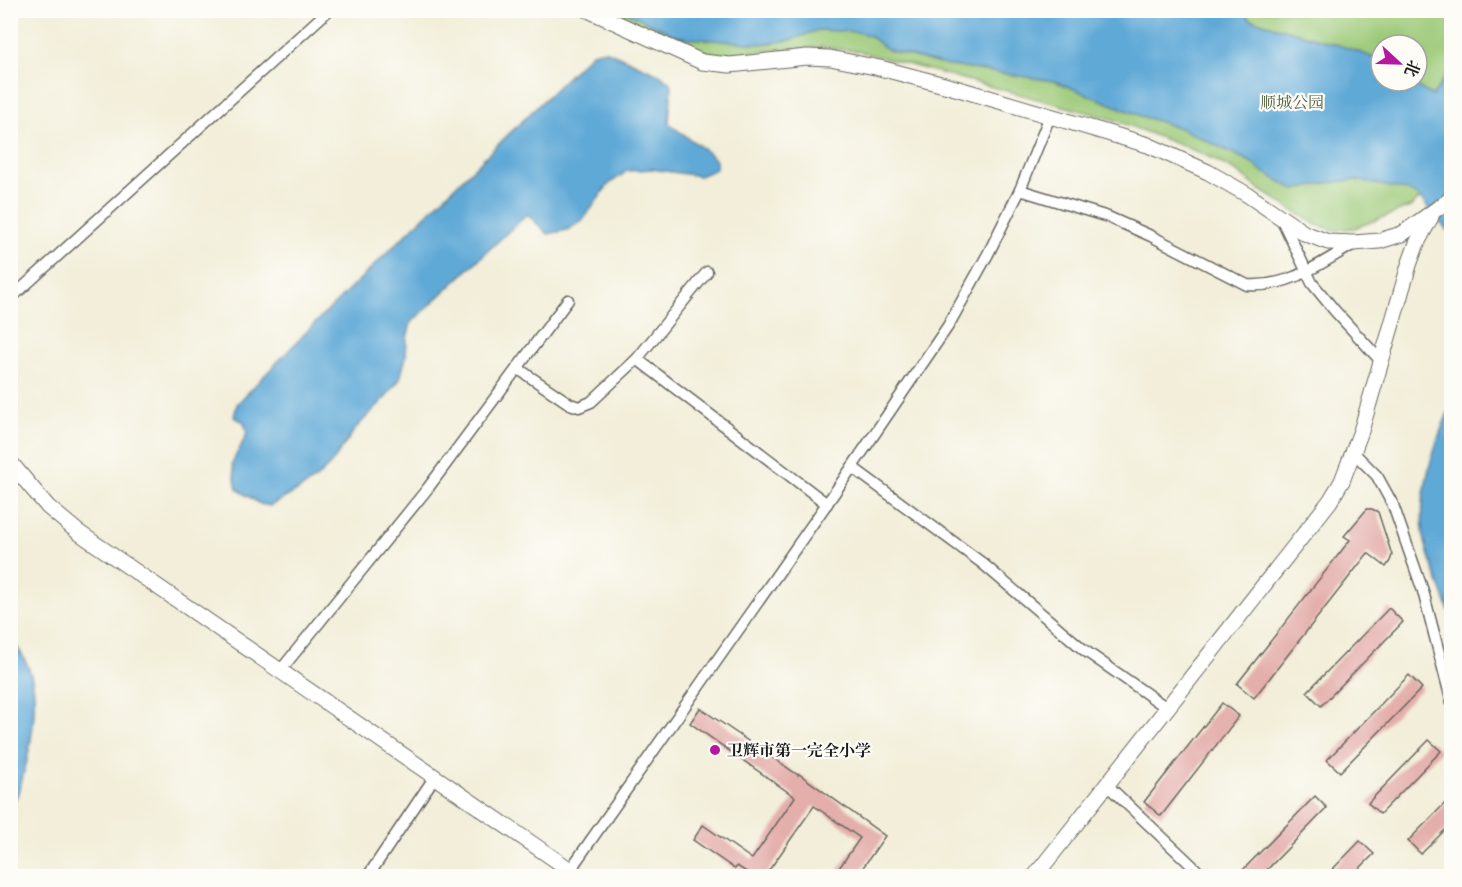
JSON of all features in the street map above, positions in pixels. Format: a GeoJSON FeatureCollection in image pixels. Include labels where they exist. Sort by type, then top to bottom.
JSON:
{"type":"FeatureCollection","features":[{"type":"Feature","properties":{"kind":"street"},"geometry":{"type":"LineString","coordinates":[[10,299],[329,10]]}},
{"type":"Feature","properties":{"kind":"street"},"geometry":{"type":"LineString","coordinates":[[588,10],[702,62],[730,65],[807,57],[830,58],[880,68],[1148,145],[1177,157],[1238,190],[1304,233],[1328,242],[1378,242],[1402,234],[1452,198]]}},
{"type":"Feature","properties":{"kind":"street"},"geometry":{"type":"LineString","coordinates":[[10,462],[48,507],[78,532],[574,873],[948,326],[1020,190],[1050,116]]}},
{"type":"Feature","properties":{"kind":"street"},"geometry":{"type":"LineString","coordinates":[[1020,190],[1107,217],[1151,236],[1247,285],[1263,286],[1280,283],[1307,273],[1354,243]]}},
{"type":"Feature","properties":{"kind":"street"},"geometry":{"type":"LineString","coordinates":[[1035,876],[1330,501],[1342,481],[1361,431],[1409,265],[1432,214]]}},
{"type":"Feature","properties":{"kind":"street"},"geometry":{"type":"LineString","coordinates":[[1280,217],[1312,283],[1381,361]]}},
{"type":"Feature","properties":{"kind":"street"},"geometry":{"type":"LineString","coordinates":[[518,368],[570,404],[579,407],[591,402],[637,359],[707,272]]}},
{"type":"Feature","properties":{"kind":"street"},"geometry":{"type":"LineString","coordinates":[[280,671],[428,488],[568,300]]}},
{"type":"Feature","properties":{"kind":"street"},"geometry":{"type":"LineString","coordinates":[[637,359],[827,504]]}},
{"type":"Feature","properties":{"kind":"street"},"geometry":{"type":"LineString","coordinates":[[1353,452],[1377,476],[1393,505],[1423,591],[1452,703]]}},
{"type":"Feature","properties":{"kind":"street"},"geometry":{"type":"LineString","coordinates":[[852,467],[982,562],[1084,650],[1167,708]]}},
{"type":"Feature","properties":{"kind":"street"},"geometry":{"type":"LineString","coordinates":[[368,876],[434,778]]}},
{"type":"Feature","properties":{"kind":"street"},"geometry":{"type":"LineString","coordinates":[[1107,785],[1203,876]]}},
{"type":"Feature","properties":{"kind":"street"},"geometry":{"type":"LineString","coordinates":[[1448,876],[1452,872]]}},
{"type":"Feature","properties":{"kind":"green space","name":"顺城公园"},"geometry":{"type":"Polygon","coordinates":[[[607,11],[1451,11],[1451,172],[1410,207],[1355,228],[1335,230],[1316,225],[1259,189],[1236,171],[1201,153],[1112,119],[858,51],[821,47],[724,54],[682,47],[607,11]]]}},
{"type":"Feature","properties":{"kind":"water","name":"顺城公园"},"geometry":{"type":"Polygon","coordinates":[[[624,11],[1241,11],[1250,19],[1369,56],[1369,93],[1428,93],[1433,96],[1451,67],[1451,235],[1418,196],[1406,190],[1355,180],[1295,190],[1260,170],[1251,162],[1180,128],[1141,116],[1054,81],[944,65],[888,50],[869,36],[858,32],[818,30],[791,40],[761,44],[677,36],[624,11]]]}},
{"type":"Feature","properties":{"kind":"water"},"geometry":{"type":"Polygon","coordinates":[[[605,50],[661,75],[672,85],[669,123],[711,155],[716,160],[716,169],[700,176],[651,169],[627,171],[608,185],[582,221],[567,230],[548,234],[527,214],[411,323],[400,379],[356,428],[331,464],[317,478],[270,506],[260,504],[237,489],[232,463],[247,434],[244,422],[234,417],[237,404],[315,323],[592,53],[605,50]]]}},
{"type":"Feature","properties":{"kind":"water"},"geometry":{"type":"Polygon","coordinates":[[[1451,406],[1451,616],[1426,546],[1422,511],[1432,456],[1451,406]]]}},
{"type":"Feature","properties":{"kind":"water"},"geometry":{"type":"Polygon","coordinates":[[[11,639],[23,656],[31,675],[34,706],[27,762],[11,810],[11,639]]]}},
{"type":"Feature","properties":{"kind":"building"},"geometry":{"type":"Polygon","coordinates":[[[1367,509],[1378,512],[1392,555],[1390,561],[1386,567],[1368,553],[1254,698],[1237,684],[1350,540],[1344,536],[1367,509]]]}},
{"type":"Feature","properties":{"kind":"building"},"geometry":{"type":"Polygon","coordinates":[[[1389,608],[1403,622],[1321,706],[1307,692],[1389,608]]]}},
{"type":"Feature","properties":{"kind":"building"},"geometry":{"type":"Polygon","coordinates":[[[1409,675],[1422,688],[1340,772],[1327,760],[1409,675]]]}},
{"type":"Feature","properties":{"kind":"building"},"geometry":{"type":"Polygon","coordinates":[[[1222,703],[1239,716],[1161,816],[1144,802],[1222,703]]]}},
{"type":"Feature","properties":{"kind":"building"},"geometry":{"type":"Polygon","coordinates":[[[700,708],[799,774],[885,836],[857,876],[844,876],[837,871],[860,838],[814,806],[765,876],[753,876],[737,866],[735,869],[693,840],[703,825],[752,859],[795,797],[690,723],[700,708]]]}},
{"type":"Feature","properties":{"kind":"building"},"geometry":{"type":"Polygon","coordinates":[[[1429,740],[1441,751],[1380,814],[1368,803],[1429,740]]]}},
{"type":"Feature","properties":{"kind":"building"},"geometry":{"type":"Polygon","coordinates":[[[1315,796],[1327,808],[1261,876],[1237,876],[1315,796]]]}},
{"type":"Feature","properties":{"kind":"building"},"geometry":{"type":"Polygon","coordinates":[[[1452,796],[1452,823],[1421,854],[1408,841],[1452,796]]]}},
{"type":"Feature","properties":{"kind":"building"},"geometry":{"type":"Polygon","coordinates":[[[1360,841],[1374,854],[1352,876],[1326,876],[1360,841]]]}},
{"type":"Feature","properties":{"kind":"place","name":"卫辉市第一完全小学"},"geometry":{"type":"Point","coordinates":[715,750]}}]}
